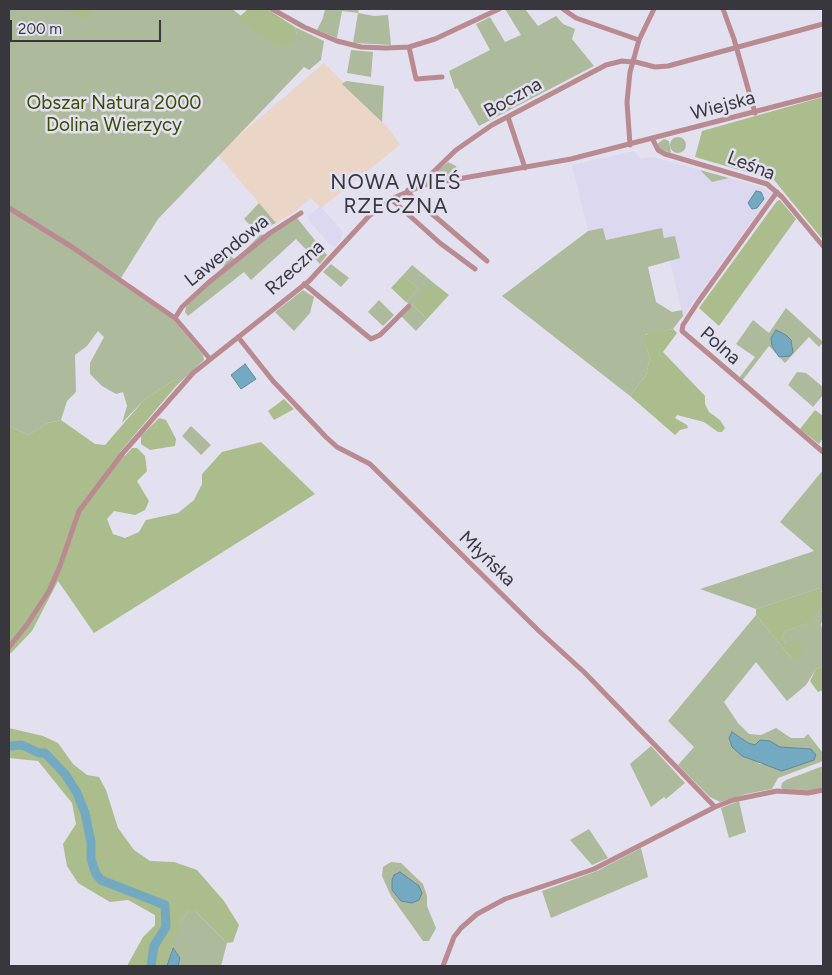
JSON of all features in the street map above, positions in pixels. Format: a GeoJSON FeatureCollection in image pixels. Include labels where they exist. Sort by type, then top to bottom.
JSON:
{"type":"FeatureCollection","features":[{"type":"Feature","properties":{"kind":"street"},"geometry":{"type":"LineString","coordinates":[[272,9],[304,27],[345,43],[373,48],[410,47],[435,39],[499,9]]}},
{"type":"Feature","properties":{"kind":"street"},"geometry":{"type":"LineString","coordinates":[[563,9],[576,18],[639,40]]}},
{"type":"Feature","properties":{"kind":"street"},"geometry":{"type":"LineString","coordinates":[[630,145],[627,102],[632,62],[639,40],[654,9]]}},
{"type":"Feature","properties":{"kind":"street"},"geometry":{"type":"LineString","coordinates":[[723,9],[737,48],[755,113]]}},
{"type":"Feature","properties":{"kind":"street","name":"Boczna"},"geometry":{"type":"LineString","coordinates":[[424,185],[431,173],[462,145],[508,117],[606,65],[622,61],[664,67],[823,24]]}},
{"type":"Feature","properties":{"kind":"street"},"geometry":{"type":"LineString","coordinates":[[410,47],[416,80],[442,77]]}},
{"type":"Feature","properties":{"kind":"street","name":"Wiejska"},"geometry":{"type":"LineString","coordinates":[[630,145],[823,94]]}},
{"type":"Feature","properties":{"kind":"street"},"geometry":{"type":"LineString","coordinates":[[508,117],[525,168]]}},
{"type":"Feature","properties":{"kind":"street","name":"Leśna"},"geometry":{"type":"LineString","coordinates":[[653,140],[658,150],[665,154],[758,181],[777,192],[823,246]]}},
{"type":"Feature","properties":{"kind":"street","name":"Rzeczna"},"geometry":{"type":"LineString","coordinates":[[9,647],[26,626],[49,590],[60,566],[79,511],[122,454],[181,385],[210,359],[304,284],[369,216],[391,198],[424,185],[525,168],[630,145]]}},
{"type":"Feature","properties":{"kind":"street"},"geometry":{"type":"LineString","coordinates":[[408,190],[410,195],[487,261]]}},
{"type":"Feature","properties":{"kind":"street","name":"Polna"},"geometry":{"type":"LineString","coordinates":[[777,192],[682,325],[682,331],[823,452]]}},
{"type":"Feature","properties":{"kind":"street"},"geometry":{"type":"LineString","coordinates":[[391,198],[440,243],[475,269]]}},
{"type":"Feature","properties":{"kind":"street"},"geometry":{"type":"LineString","coordinates":[[9,208],[175,318],[210,359]]}},
{"type":"Feature","properties":{"kind":"street","name":"Lawendowa"},"geometry":{"type":"LineString","coordinates":[[175,318],[182,308],[208,283],[270,233],[301,213]]}},
{"type":"Feature","properties":{"kind":"street"},"geometry":{"type":"LineString","coordinates":[[304,284],[371,339],[380,335],[409,306]]}},
{"type":"Feature","properties":{"kind":"street","name":"Młyńska"},"geometry":{"type":"LineString","coordinates":[[238,337],[273,381],[326,437],[337,447],[370,464],[538,631],[584,672],[715,807]]}},
{"type":"Feature","properties":{"kind":"street"},"geometry":{"type":"LineString","coordinates":[[443,966],[454,936],[477,914],[514,895],[594,868],[715,807],[753,795],[777,791],[808,793],[823,790]]}},
{"type":"Feature","properties":{"kind":"shaded area"},"geometry":{"type":"Polygon","coordinates":[[[324,63],[389,129],[400,145],[321,208],[311,198],[293,213],[276,223],[217,154],[324,63]]]}},
{"type":"Feature","properties":{"kind":"shaded area"},"geometry":{"type":"Polygon","coordinates":[[[634,151],[641,159],[653,157],[762,187],[772,193],[683,316],[662,228],[606,240],[603,228],[588,231],[572,165],[634,151]]]}},
{"type":"Feature","properties":{"kind":"shaded area"},"geometry":{"type":"Polygon","coordinates":[[[320,206],[343,232],[341,240],[336,246],[329,244],[308,219],[308,216],[320,206]]]}},
{"type":"Feature","properties":{"kind":"green space","name":"Obszar Natura 2000 Dolina Wierzycy"},"geometry":{"type":"Polygon","coordinates":[[[9,9],[232,9],[280,45],[297,34],[295,27],[324,41],[321,60],[309,70],[304,67],[158,219],[119,281],[172,318],[203,355],[204,360],[177,385],[177,381],[174,380],[144,400],[122,423],[127,406],[123,392],[116,394],[102,386],[90,374],[90,363],[104,337],[98,331],[87,346],[75,355],[76,392],[67,401],[61,420],[48,423],[28,435],[9,426],[9,9]]]}},
{"type":"Feature","properties":{"kind":"green space"},"geometry":{"type":"Polygon","coordinates":[[[66,9],[91,9],[90,16],[83,21],[66,9]]]}},
{"type":"Feature","properties":{"kind":"green space"},"geometry":{"type":"Polygon","coordinates":[[[248,9],[267,9],[295,27],[297,34],[291,43],[284,46],[273,44],[238,18],[248,9]]]}},
{"type":"Feature","properties":{"kind":"green space"},"geometry":{"type":"Polygon","coordinates":[[[325,9],[359,9],[358,13],[342,11],[337,38],[317,30],[325,9]]]}},
{"type":"Feature","properties":{"kind":"green space"},"geometry":{"type":"Polygon","coordinates":[[[505,9],[525,9],[538,26],[556,16],[563,24],[575,29],[572,39],[594,66],[479,126],[457,88],[455,89],[449,71],[490,50],[476,24],[490,17],[505,42],[521,35],[505,9]]]}},
{"type":"Feature","properties":{"kind":"green space"},"geometry":{"type":"Polygon","coordinates":[[[358,13],[374,16],[388,15],[391,45],[353,43],[358,13]]]}},
{"type":"Feature","properties":{"kind":"green space"},"geometry":{"type":"Polygon","coordinates":[[[351,50],[373,52],[371,77],[347,73],[351,50]]]}},
{"type":"Feature","properties":{"kind":"green space"},"geometry":{"type":"Polygon","coordinates":[[[346,81],[384,86],[382,122],[342,84],[346,81]]]}},
{"type":"Feature","properties":{"kind":"green space"},"geometry":{"type":"Polygon","coordinates":[[[823,97],[823,240],[774,180],[695,157],[702,131],[823,97]]]}},
{"type":"Feature","properties":{"kind":"green space"},"geometry":{"type":"Polygon","coordinates":[[[678,137],[686,145],[678,153],[670,145],[678,137]]]}},
{"type":"Feature","properties":{"kind":"green space"},"geometry":{"type":"Polygon","coordinates":[[[664,139],[669,141],[671,153],[660,149],[657,144],[664,139]]]}},
{"type":"Feature","properties":{"kind":"green space"},"geometry":{"type":"Polygon","coordinates":[[[448,162],[456,166],[458,175],[431,180],[430,177],[448,162]]]}},
{"type":"Feature","properties":{"kind":"green space"},"geometry":{"type":"Polygon","coordinates":[[[700,170],[729,178],[712,182],[700,170]]]}},
{"type":"Feature","properties":{"kind":"green space"},"geometry":{"type":"Polygon","coordinates":[[[780,200],[796,219],[719,326],[699,308],[777,201],[780,200]]]}},
{"type":"Feature","properties":{"kind":"green space"},"geometry":{"type":"Polygon","coordinates":[[[259,203],[276,223],[257,232],[244,219],[259,203]]]}},
{"type":"Feature","properties":{"kind":"green space"},"geometry":{"type":"Polygon","coordinates":[[[297,218],[327,255],[320,264],[296,239],[251,280],[244,272],[188,316],[185,312],[186,307],[223,267],[228,258],[226,251],[235,260],[260,235],[272,233],[297,218]]]}},
{"type":"Feature","properties":{"kind":"green space"},"geometry":{"type":"Polygon","coordinates":[[[603,228],[606,240],[662,228],[664,238],[675,236],[680,258],[648,267],[656,302],[672,312],[682,310],[683,316],[673,329],[646,334],[645,342],[650,358],[646,375],[630,396],[502,296],[588,231],[603,228]]]}},
{"type":"Feature","properties":{"kind":"green space"},"geometry":{"type":"Polygon","coordinates":[[[331,264],[349,278],[341,287],[323,272],[331,264]]]}},
{"type":"Feature","properties":{"kind":"green space"},"geometry":{"type":"Polygon","coordinates":[[[412,265],[435,284],[412,304],[427,319],[416,331],[401,316],[412,305],[406,302],[418,289],[403,275],[412,265]]]}},
{"type":"Feature","properties":{"kind":"green space"},"geometry":{"type":"Polygon","coordinates":[[[403,275],[418,289],[406,302],[391,288],[403,275]]]}},
{"type":"Feature","properties":{"kind":"green space"},"geometry":{"type":"Polygon","coordinates":[[[435,284],[449,295],[427,319],[412,304],[427,288],[435,284]]]}},
{"type":"Feature","properties":{"kind":"green space"},"geometry":{"type":"Polygon","coordinates":[[[303,290],[314,297],[310,313],[294,331],[275,312],[303,290]]]}},
{"type":"Feature","properties":{"kind":"green space"},"geometry":{"type":"Polygon","coordinates":[[[379,300],[394,315],[383,326],[368,312],[379,300]]]}},
{"type":"Feature","properties":{"kind":"green space"},"geometry":{"type":"Polygon","coordinates":[[[786,308],[823,342],[819,347],[809,337],[785,363],[779,357],[783,357],[793,347],[786,335],[772,346],[778,356],[769,346],[742,381],[739,378],[755,357],[736,344],[753,320],[769,333],[786,308]]]}},
{"type":"Feature","properties":{"kind":"green space"},"geometry":{"type":"Polygon","coordinates":[[[673,329],[677,333],[663,352],[705,396],[705,404],[709,412],[720,420],[725,428],[722,432],[718,432],[704,422],[677,415],[675,418],[687,425],[688,428],[680,430],[675,435],[630,396],[646,375],[650,358],[643,337],[649,333],[673,329]]]}},
{"type":"Feature","properties":{"kind":"green space"},"geometry":{"type":"Polygon","coordinates":[[[797,372],[806,373],[823,387],[823,395],[813,407],[788,385],[797,372]]]}},
{"type":"Feature","properties":{"kind":"green space"},"geometry":{"type":"Polygon","coordinates":[[[174,380],[177,381],[177,385],[120,452],[125,456],[132,448],[137,448],[145,456],[147,471],[137,481],[149,501],[145,510],[135,515],[114,511],[107,519],[113,534],[125,538],[139,532],[146,520],[178,513],[194,500],[202,484],[202,474],[222,452],[261,442],[315,494],[94,633],[58,581],[32,631],[9,655],[9,426],[28,435],[48,423],[61,420],[95,444],[105,445],[144,400],[174,380]]]}},
{"type":"Feature","properties":{"kind":"green space"},"geometry":{"type":"Polygon","coordinates":[[[284,399],[294,409],[274,420],[268,411],[284,399]]]}},
{"type":"Feature","properties":{"kind":"green space"},"geometry":{"type":"Polygon","coordinates":[[[815,410],[823,416],[823,438],[819,444],[800,429],[815,410]]]}},
{"type":"Feature","properties":{"kind":"green space"},"geometry":{"type":"Polygon","coordinates":[[[159,418],[166,420],[176,439],[175,446],[150,450],[141,444],[141,436],[159,418]]]}},
{"type":"Feature","properties":{"kind":"green space"},"geometry":{"type":"Polygon","coordinates":[[[191,426],[211,445],[201,455],[182,436],[191,426]]]}},
{"type":"Feature","properties":{"kind":"green space"},"geometry":{"type":"Polygon","coordinates":[[[823,470],[823,594],[819,588],[756,609],[700,589],[814,551],[780,522],[823,470]]]}},
{"type":"Feature","properties":{"kind":"green space"},"geometry":{"type":"Polygon","coordinates":[[[819,588],[823,594],[823,607],[809,623],[785,631],[782,638],[786,644],[798,640],[801,646],[802,653],[798,658],[792,659],[756,615],[756,609],[819,588]]]}},
{"type":"Feature","properties":{"kind":"green space"},"geometry":{"type":"Polygon","coordinates":[[[823,607],[823,620],[821,624],[823,633],[823,666],[816,669],[806,685],[787,701],[756,662],[724,702],[738,723],[749,734],[761,735],[776,728],[791,738],[804,738],[808,734],[823,753],[823,761],[778,778],[772,789],[720,802],[710,797],[678,765],[694,747],[668,721],[756,615],[792,659],[791,644],[786,644],[782,638],[785,631],[808,623],[823,607]],[[732,732],[759,764],[769,765],[782,771],[811,749],[780,747],[770,741],[755,745],[748,743],[732,732]]]}},
{"type":"Feature","properties":{"kind":"green space"},"geometry":{"type":"Polygon","coordinates":[[[823,666],[823,690],[818,692],[810,681],[816,669],[823,666]]]}},
{"type":"Feature","properties":{"kind":"green space"},"geometry":{"type":"Polygon","coordinates":[[[9,728],[43,736],[58,743],[73,764],[87,775],[99,777],[106,790],[118,828],[134,850],[150,861],[174,862],[197,870],[224,901],[239,925],[233,942],[227,943],[195,911],[189,911],[180,921],[167,966],[127,966],[143,937],[155,925],[155,915],[128,900],[110,902],[78,883],[67,866],[63,844],[76,824],[72,803],[38,761],[9,758],[9,728]]]}},
{"type":"Feature","properties":{"kind":"green space"},"geometry":{"type":"Polygon","coordinates":[[[651,746],[685,783],[666,799],[664,797],[651,807],[630,764],[651,746]]]}},
{"type":"Feature","properties":{"kind":"green space"},"geometry":{"type":"Polygon","coordinates":[[[823,766],[823,786],[821,788],[809,791],[783,790],[781,787],[782,783],[786,780],[823,766]]]}},
{"type":"Feature","properties":{"kind":"green space"},"geometry":{"type":"Polygon","coordinates":[[[739,801],[746,832],[729,838],[721,808],[739,801]]]}},
{"type":"Feature","properties":{"kind":"green space"},"geometry":{"type":"Polygon","coordinates":[[[589,829],[608,858],[592,865],[570,840],[589,829]]]}},
{"type":"Feature","properties":{"kind":"green space"},"geometry":{"type":"Polygon","coordinates":[[[641,848],[648,877],[551,918],[542,891],[597,871],[641,848]]]}},
{"type":"Feature","properties":{"kind":"green space"},"geometry":{"type":"Polygon","coordinates":[[[391,862],[401,863],[423,884],[427,896],[427,906],[436,928],[429,941],[423,941],[391,896],[382,876],[383,867],[391,862]]]}},
{"type":"Feature","properties":{"kind":"green space"},"geometry":{"type":"Polygon","coordinates":[[[189,911],[195,911],[227,943],[221,966],[178,966],[180,958],[173,948],[173,938],[180,921],[189,911]]]}},
{"type":"Feature","properties":{"kind":"water"},"geometry":{"type":"Polygon","coordinates":[[[756,191],[761,192],[764,199],[757,208],[752,209],[748,203],[756,191]]]}},
{"type":"Feature","properties":{"kind":"water"},"geometry":{"type":"Polygon","coordinates":[[[776,330],[791,340],[793,352],[790,356],[779,357],[772,346],[771,338],[776,330]]]}},
{"type":"Feature","properties":{"kind":"water"},"geometry":{"type":"Polygon","coordinates":[[[245,364],[256,379],[241,389],[231,375],[245,364]]]}},
{"type":"Feature","properties":{"kind":"water"},"geometry":{"type":"Polygon","coordinates":[[[732,732],[748,743],[755,745],[760,740],[770,741],[780,747],[811,749],[816,755],[814,760],[782,771],[742,756],[732,747],[729,738],[732,732]]]}},
{"type":"Feature","properties":{"kind":"water"},"geometry":{"type":"Polygon","coordinates":[[[400,872],[419,886],[422,893],[419,900],[412,903],[401,901],[392,890],[394,875],[400,872]]]}},
{"type":"Feature","properties":{"kind":"water"},"geometry":{"type":"Polygon","coordinates":[[[173,948],[180,958],[178,966],[167,966],[173,948]]]}},
{"type":"Feature","properties":{"kind":"waterway"},"geometry":{"type":"LineString","coordinates":[[9,746],[22,745],[39,753],[45,753],[65,774],[77,793],[85,813],[91,842],[91,859],[96,874],[101,880],[165,905],[166,927],[154,946],[151,966]]}},
{"type":"Feature","properties":{"kind":"district","name":"NOWA WIEŚ RZECZNA"},"geometry":{"type":"Point","coordinates":[396,195]}}]}
